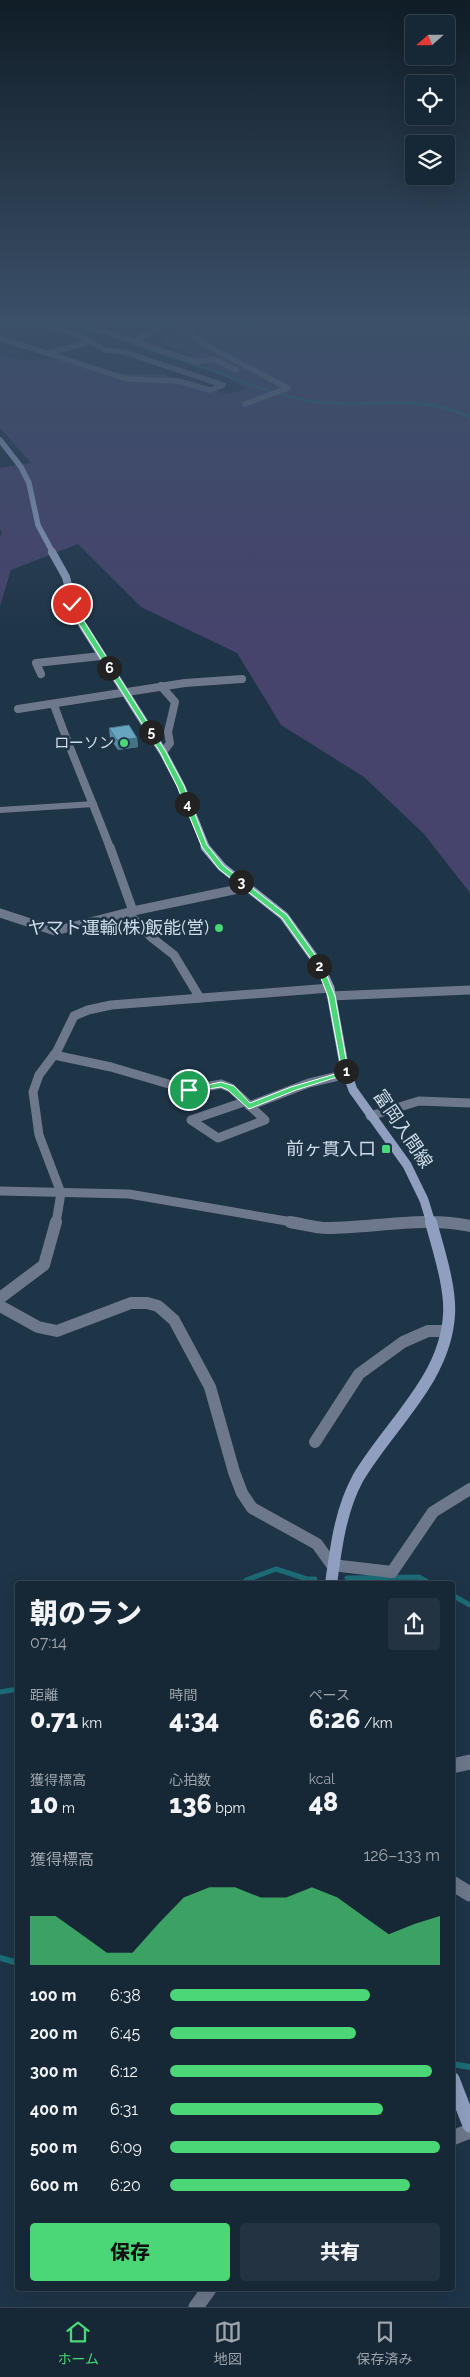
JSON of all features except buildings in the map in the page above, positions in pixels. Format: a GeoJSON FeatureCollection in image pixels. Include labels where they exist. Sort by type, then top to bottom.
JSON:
{"type":"FeatureCollection","features":[{"type":"Feature","properties":{"kind":"main road","name":"富岡入間線"},"geometry":{"type":"LineString","coordinates":[[0,440],[20,466],[29,483],[41,534],[66,577],[75,613],[163,752],[181,786],[204,846],[222,867],[284,916],[320,966],[330,992],[347,1074],[356,1096],[407,1165],[424,1200],[432,1223],[448,1295],[449,1315],[440,1356],[432,1373],[358,1479],[340,1523],[330,1581]]}},
{"type":"Feature","properties":{"kind":"main road"},"geometry":{"type":"LineString","coordinates":[[455,2087],[470,2125]]}},
{"type":"Feature","properties":{"kind":"street"},"geometry":{"type":"LineString","coordinates":[[41,674],[36,663],[102,656]]}},
{"type":"Feature","properties":{"kind":"street"},"geometry":{"type":"LineString","coordinates":[[18,709],[54,705],[124,691],[218,679],[242,678]]}},
{"type":"Feature","properties":{"kind":"street"},"geometry":{"type":"LineString","coordinates":[[161,686],[175,702],[168,732],[170,743],[163,752]]}},
{"type":"Feature","properties":{"kind":"street"},"geometry":{"type":"LineString","coordinates":[[54,705],[72,756],[94,804],[131,912],[151,937],[174,955],[200,998]]}},
{"type":"Feature","properties":{"kind":"street"},"geometry":{"type":"LineString","coordinates":[[0,810],[94,804]]}},
{"type":"Feature","properties":{"kind":"street"},"geometry":{"type":"LineString","coordinates":[[3,916],[55,931],[131,912],[248,887]]}},
{"type":"Feature","properties":{"kind":"street"},"geometry":{"type":"LineString","coordinates":[[0,1298],[44,1265],[55,1231],[61,1194],[38,1135],[33,1092],[39,1075],[54,1056],[74,1016],[88,1010],[111,1005],[200,998],[330,992],[360,997],[432,990],[470,990]]}},
{"type":"Feature","properties":{"kind":"street"},"geometry":{"type":"LineString","coordinates":[[54,1056],[111,1067],[154,1082],[189,1090],[221,1084],[231,1088],[247,1104],[265,1120],[218,1138],[191,1120],[247,1104],[333,1076],[347,1074]]}},
{"type":"Feature","properties":{"kind":"street"},"geometry":{"type":"LineString","coordinates":[[370,1116],[419,1101],[470,1104]]}},
{"type":"Feature","properties":{"kind":"street"},"geometry":{"type":"LineString","coordinates":[[0,1191],[61,1194],[128,1194],[326,1228],[432,1223],[470,1226]]}},
{"type":"Feature","properties":{"kind":"street"},"geometry":{"type":"LineString","coordinates":[[0,1306],[38,1327],[57,1331],[131,1303],[147,1303],[158,1306],[174,1320],[210,1388],[234,1472],[242,1493],[252,1508],[317,1544],[332,1565],[392,1572],[433,1512],[470,1489]]}},
{"type":"Feature","properties":{"kind":"street"},"geometry":{"type":"LineString","coordinates":[[315,1442],[359,1374],[403,1342],[428,1331],[445,1331]]}},
{"type":"Feature","properties":{"kind":"street"},"geometry":{"type":"LineString","coordinates":[[455,1765],[470,1762]]}},
{"type":"Feature","properties":{"kind":"street"},"geometry":{"type":"LineString","coordinates":[[455,1885],[470,1894]]}},
{"type":"Feature","properties":{"kind":"street"},"geometry":{"type":"LineString","coordinates":[[455,2137],[470,2131]]}},
{"type":"Feature","properties":{"kind":"street"},"geometry":{"type":"LineString","coordinates":[[196,2307],[208,2291]]}},
{"type":"Feature","properties":{"kind":"shaded area"},"geometry":{"type":"Polygon","coordinates":[[[1,429],[470,429],[470,893],[424,834],[364,777],[281,725],[237,653],[141,607],[78,544],[11,570],[0,606],[0,536],[2,533],[0,529],[0,468],[31,463],[1,429]]]}},
{"type":"Feature","properties":{"kind":"waterway"},"geometry":{"type":"LineString","coordinates":[[246,1581],[276,1569],[307,1579],[315,1579]]}},
{"type":"Feature","properties":{"kind":"waterway"},"geometry":{"type":"LineString","coordinates":[[347,1578],[419,1577],[426,1581]]}},
{"type":"Feature","properties":{"kind":"waterway"},"geometry":{"type":"LineString","coordinates":[[455,1597],[470,1605]]}},
{"type":"Feature","properties":{"kind":"waterway"},"geometry":{"type":"LineString","coordinates":[[0,1692],[15,1690]]}},
{"type":"Feature","properties":{"kind":"waterway"},"geometry":{"type":"LineString","coordinates":[[0,1958],[15,1962]]}},
{"type":"Feature","properties":{"kind":"waterway"},"geometry":{"type":"LineString","coordinates":[[455,2064],[470,2067]]}},
{"type":"Feature","properties":{"kind":"place","name":"ローソン"},"geometry":{"type":"Point","coordinates":[124,743]}},
{"type":"Feature","properties":{"kind":"place","name":"ヤマト運輸(株)飯能(営)"},"geometry":{"type":"Point","coordinates":[219,928]}},
{"type":"Feature","properties":{"kind":"place","name":"前ヶ貫入口"},"geometry":{"type":"Point","coordinates":[386,1149]}},
{"type":"Feature","properties":{"kind":"route"},"geometry":{"type":"LineString","coordinates":[[72,604],[75,613],[163,752],[181,786],[204,846],[222,867],[265,899],[284,916],[320,966],[330,988],[347,1074],[333,1076],[294,1088],[249,1106],[231,1088],[221,1084],[189,1090]]}}]}
